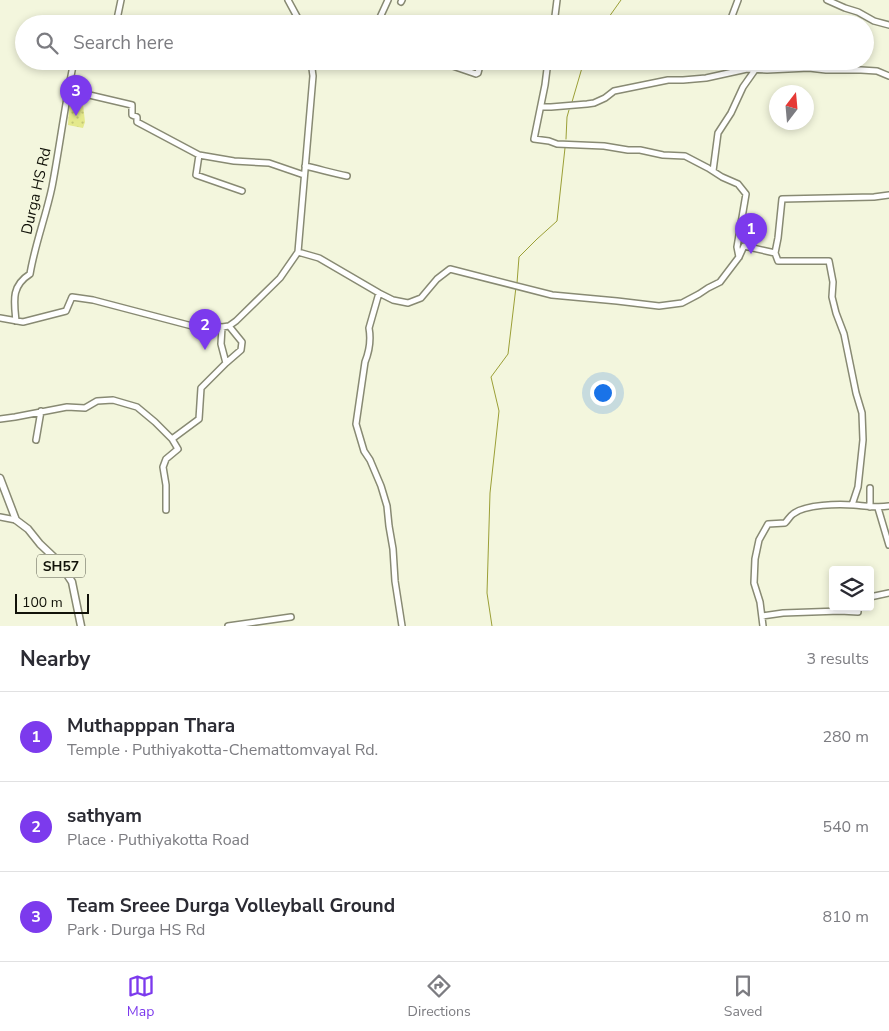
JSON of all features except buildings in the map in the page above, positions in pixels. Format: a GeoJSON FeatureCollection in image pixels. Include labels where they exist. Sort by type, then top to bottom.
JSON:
{"type":"FeatureCollection","features":[{"type":"Feature","properties":{"kind":"main road","name":"SH57"},"geometry":{"type":"LineString","coordinates":[[0,478],[16,520],[28,529],[40,544],[59,562],[72,582],[81,626]]}},
{"type":"Feature","properties":{"kind":"street"},"geometry":{"type":"LineString","coordinates":[[118,15],[121,0]]}},
{"type":"Feature","properties":{"kind":"street"},"geometry":{"type":"LineString","coordinates":[[288,0],[296,15]]}},
{"type":"Feature","properties":{"kind":"street"},"geometry":{"type":"LineString","coordinates":[[381,15],[388,0]]}},
{"type":"Feature","properties":{"kind":"street"},"geometry":{"type":"LineString","coordinates":[[555,15],[557,0]]}},
{"type":"Feature","properties":{"kind":"street"},"geometry":{"type":"LineString","coordinates":[[732,15],[738,0]]}},
{"type":"Feature","properties":{"kind":"street"},"geometry":{"type":"LineString","coordinates":[[827,0],[863,15]]}},
{"type":"Feature","properties":{"kind":"street"},"geometry":{"type":"LineString","coordinates":[[874,21],[889,25]]}},
{"type":"Feature","properties":{"kind":"street","name":"Durga HS Rd"},"geometry":{"type":"LineString","coordinates":[[16,321],[14,304],[16,288],[23,278],[30,274],[60,147],[72,70]]}},
{"type":"Feature","properties":{"kind":"street"},"geometry":{"type":"LineString","coordinates":[[0,318],[23,322],[66,310],[72,297],[93,300],[192,326],[222,327],[236,322],[280,278],[298,252],[312,70]]}},
{"type":"Feature","properties":{"kind":"street"},"geometry":{"type":"LineString","coordinates":[[464,70],[476,74],[479,70]]}},
{"type":"Feature","properties":{"kind":"street"},"geometry":{"type":"LineString","coordinates":[[547,70],[534,140],[549,141],[557,144],[604,146],[664,155],[685,156],[738,184],[746,194],[737,247],[739,257]]}},
{"type":"Feature","properties":{"kind":"street"},"geometry":{"type":"LineString","coordinates":[[541,107],[551,108],[594,103],[614,91],[668,80],[706,78],[742,70]]}},
{"type":"Feature","properties":{"kind":"street"},"geometry":{"type":"LineString","coordinates":[[713,171],[718,133],[754,70]]}},
{"type":"Feature","properties":{"kind":"street"},"geometry":{"type":"LineString","coordinates":[[826,70],[878,71],[889,76]]}},
{"type":"Feature","properties":{"kind":"street"},"geometry":{"type":"LineString","coordinates":[[68,90],[132,105],[132,115],[137,117],[137,122],[199,155],[234,161],[270,163],[304,175]]}},
{"type":"Feature","properties":{"kind":"street"},"geometry":{"type":"LineString","coordinates":[[199,155],[196,175],[242,191]]}},
{"type":"Feature","properties":{"kind":"street"},"geometry":{"type":"LineString","coordinates":[[305,166],[347,176]]}},
{"type":"Feature","properties":{"kind":"street"},"geometry":{"type":"LineString","coordinates":[[852,505],[858,487],[863,440],[862,412],[856,393],[844,334],[832,297],[833,282],[829,261],[778,260],[775,253],[782,199],[889,195]]}},
{"type":"Feature","properties":{"kind":"street"},"geometry":{"type":"LineString","coordinates":[[298,252],[319,258],[393,300],[408,303],[421,298],[437,279],[450,269],[552,295],[659,306],[682,303],[720,282],[739,257],[744,246],[775,253]]}},
{"type":"Feature","properties":{"kind":"street"},"geometry":{"type":"LineString","coordinates":[[379,293],[369,328],[368,353],[356,424],[364,451],[381,486],[387,506],[394,549],[393,564],[402,626]]}},
{"type":"Feature","properties":{"kind":"street"},"geometry":{"type":"LineString","coordinates":[[172,439],[199,419],[201,388],[241,350],[242,342],[229,326]]}},
{"type":"Feature","properties":{"kind":"street"},"geometry":{"type":"LineString","coordinates":[[222,327],[221,344],[226,363]]}},
{"type":"Feature","properties":{"kind":"street"},"geometry":{"type":"LineString","coordinates":[[0,419],[67,407],[85,408],[97,401],[113,400],[137,408],[172,439],[178,449],[166,459],[163,467],[166,485],[166,510]]}},
{"type":"Feature","properties":{"kind":"street"},"geometry":{"type":"LineString","coordinates":[[36,440],[41,412]]}},
{"type":"Feature","properties":{"kind":"street"},"geometry":{"type":"LineString","coordinates":[[870,488],[870,507]]}},
{"type":"Feature","properties":{"kind":"street"},"geometry":{"type":"LineString","coordinates":[[763,626],[760,602],[754,583],[755,559],[759,540],[768,524],[786,523],[794,514],[815,506],[852,505],[878,508],[889,506]]}},
{"type":"Feature","properties":{"kind":"street"},"geometry":{"type":"LineString","coordinates":[[878,508],[889,545]]}},
{"type":"Feature","properties":{"kind":"street"},"geometry":{"type":"LineString","coordinates":[[0,517],[16,520]]}},
{"type":"Feature","properties":{"kind":"street"},"geometry":{"type":"LineString","coordinates":[[874,596],[889,593]]}},
{"type":"Feature","properties":{"kind":"street"},"geometry":{"type":"LineString","coordinates":[[762,616],[782,613],[858,611]]}},
{"type":"Feature","properties":{"kind":"street"},"geometry":{"type":"LineString","coordinates":[[228,626],[291,617]]}},
{"type":"Feature","properties":{"kind":"green space"},"geometry":{"type":"Polygon","coordinates":[[[71,102],[83,104],[85,122],[83,128],[68,125],[71,102]]]}},
{"type":"Feature","properties":{"kind":"waterway"},"geometry":{"type":"LineString","coordinates":[[610,15],[621,0]]}},
{"type":"Feature","properties":{"kind":"waterway"},"geometry":{"type":"LineString","coordinates":[[572,102],[581,70]]}},
{"type":"Feature","properties":{"kind":"waterway"},"geometry":{"type":"LineString","coordinates":[[566,139],[569,110]]}},
{"type":"Feature","properties":{"kind":"waterway"},"geometry":{"type":"LineString","coordinates":[[517,283],[519,257],[557,221],[565,148]]}},
{"type":"Feature","properties":{"kind":"waterway"},"geometry":{"type":"LineString","coordinates":[[492,626],[487,593],[490,493],[499,411],[491,377],[508,354],[516,287]]}},
{"type":"Feature","properties":{"kind":"place","name":"Team Sreee Durga Volleyball Ground"},"geometry":{"type":"Point","coordinates":[76,116]}},
{"type":"Feature","properties":{"kind":"place","name":"Muthapppan Thara"},"geometry":{"type":"Point","coordinates":[751,254]}},
{"type":"Feature","properties":{"kind":"place","name":"sathyam"},"geometry":{"type":"Point","coordinates":[205,350]}}]}
